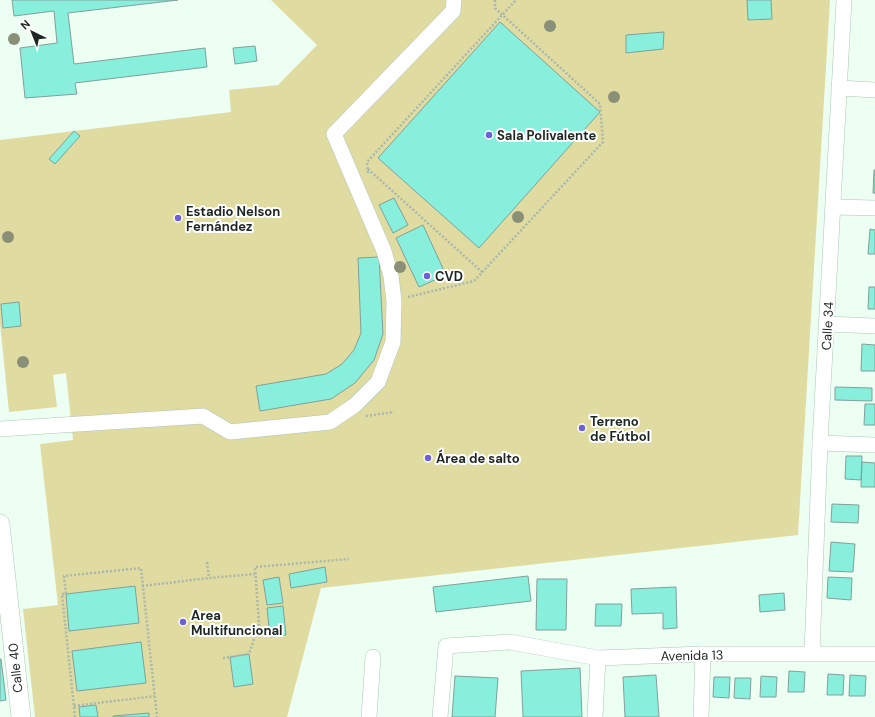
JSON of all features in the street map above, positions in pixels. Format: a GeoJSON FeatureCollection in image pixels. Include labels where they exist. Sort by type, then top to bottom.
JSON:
{"type":"FeatureCollection","features":[{"type":"Feature","properties":{"kind":"main road","name":"Calle 40"},"geometry":{"type":"LineString","coordinates":[[0,524],[20,717]]}},
{"type":"Feature","properties":{"kind":"street"},"geometry":{"type":"LineString","coordinates":[[0,429],[203,416],[230,432],[330,422],[355,405],[378,382],[393,342],[394,301],[391,276],[384,251],[334,134],[453,11],[454,0]]}},
{"type":"Feature","properties":{"kind":"street","name":"Calle 34"},"geometry":{"type":"LineString","coordinates":[[812,653],[820,443],[844,0]]}},
{"type":"Feature","properties":{"kind":"street"},"geometry":{"type":"LineString","coordinates":[[839,88],[875,90]]}},
{"type":"Feature","properties":{"kind":"street"},"geometry":{"type":"LineString","coordinates":[[833,207],[875,208]]}},
{"type":"Feature","properties":{"kind":"street"},"geometry":{"type":"LineString","coordinates":[[827,324],[875,326]]}},
{"type":"Feature","properties":{"kind":"street"},"geometry":{"type":"LineString","coordinates":[[820,443],[875,445]]}},
{"type":"Feature","properties":{"kind":"street","name":"Avenida 13"},"geometry":{"type":"LineString","coordinates":[[440,717],[446,646],[510,642],[598,658],[703,654],[875,654]]}},
{"type":"Feature","properties":{"kind":"street"},"geometry":{"type":"LineString","coordinates":[[701,717],[703,654]]}},
{"type":"Feature","properties":{"kind":"street"},"geometry":{"type":"LineString","coordinates":[[369,717],[373,657]]}},
{"type":"Feature","properties":{"kind":"street"},"geometry":{"type":"LineString","coordinates":[[595,717],[598,658]]}},
{"type":"Feature","properties":{"kind":"path"},"geometry":{"type":"LineString","coordinates":[[394,301],[474,280],[603,142],[600,104],[495,8],[495,0]]}},
{"type":"Feature","properties":{"kind":"path"},"geometry":{"type":"LineString","coordinates":[[369,177],[367,162],[516,0]]}},
{"type":"Feature","properties":{"kind":"path"},"geometry":{"type":"LineString","coordinates":[[368,170],[482,272]]}},
{"type":"Feature","properties":{"kind":"path"},"geometry":{"type":"LineString","coordinates":[[223,658],[249,654],[259,624],[255,567],[348,559]]}},
{"type":"Feature","properties":{"kind":"path"},"geometry":{"type":"LineString","coordinates":[[208,562],[209,578]]}},
{"type":"Feature","properties":{"kind":"path"},"geometry":{"type":"LineString","coordinates":[[75,717],[62,594],[66,594],[64,576],[141,568],[157,717]]}},
{"type":"Feature","properties":{"kind":"path"},"geometry":{"type":"LineString","coordinates":[[142,586],[255,574]]}},
{"type":"Feature","properties":{"kind":"path"},"geometry":{"type":"LineString","coordinates":[[74,706],[155,696]]}},
{"type":"Feature","properties":{"kind":"shaded area","name":"CVD"},"geometry":{"type":"Polygon","coordinates":[[[271,0],[830,0],[798,535],[321,588],[287,717],[35,717],[23,609],[58,605],[40,444],[73,440],[66,373],[53,375],[57,407],[9,412],[0,323],[0,140],[231,112],[229,90],[278,85],[317,45],[271,0]]]}},
{"type":"Feature","properties":{"kind":"building"},"geometry":{"type":"Polygon","coordinates":[[[12,0],[178,0],[68,13],[74,64],[205,48],[207,67],[75,83],[77,94],[25,98],[20,48],[57,43],[54,11],[14,16],[12,0]]]}},
{"type":"Feature","properties":{"kind":"building"},"geometry":{"type":"Polygon","coordinates":[[[747,0],[771,0],[772,19],[748,20],[747,0]]]}},
{"type":"Feature","properties":{"kind":"building","name":"Sala Polivalente"},"geometry":{"type":"Polygon","coordinates":[[[500,22],[600,112],[479,248],[378,158],[500,22]]]}},
{"type":"Feature","properties":{"kind":"building"},"geometry":{"type":"Polygon","coordinates":[[[664,32],[663,49],[626,53],[626,35],[664,32]]]}},
{"type":"Feature","properties":{"kind":"building"},"geometry":{"type":"Polygon","coordinates":[[[255,46],[257,61],[235,64],[233,48],[255,46]]]}},
{"type":"Feature","properties":{"kind":"building"},"geometry":{"type":"Polygon","coordinates":[[[74,131],[80,136],[55,164],[49,159],[74,131]]]}},
{"type":"Feature","properties":{"kind":"building"},"geometry":{"type":"Polygon","coordinates":[[[874,170],[875,193],[873,193],[874,170]]]}},
{"type":"Feature","properties":{"kind":"building"},"geometry":{"type":"Polygon","coordinates":[[[394,198],[408,225],[393,233],[379,205],[394,198]]]}},
{"type":"Feature","properties":{"kind":"building"},"geometry":{"type":"Polygon","coordinates":[[[423,225],[446,275],[419,287],[396,238],[423,225]]]}},
{"type":"Feature","properties":{"kind":"building"},"geometry":{"type":"Polygon","coordinates":[[[870,229],[875,230],[875,254],[868,254],[870,229]]]}},
{"type":"Feature","properties":{"kind":"building"},"geometry":{"type":"Polygon","coordinates":[[[379,257],[383,334],[374,360],[355,383],[331,399],[260,411],[256,386],[326,374],[342,364],[354,350],[361,333],[358,258],[379,257]]]}},
{"type":"Feature","properties":{"kind":"building"},"geometry":{"type":"Polygon","coordinates":[[[869,287],[875,287],[875,309],[868,309],[869,287]]]}},
{"type":"Feature","properties":{"kind":"building"},"geometry":{"type":"Polygon","coordinates":[[[19,302],[21,326],[3,328],[1,304],[19,302]]]}},
{"type":"Feature","properties":{"kind":"building"},"geometry":{"type":"Polygon","coordinates":[[[862,344],[875,345],[875,371],[861,371],[862,344]]]}},
{"type":"Feature","properties":{"kind":"building"},"geometry":{"type":"Polygon","coordinates":[[[835,387],[872,388],[872,401],[835,400],[835,387]]]}},
{"type":"Feature","properties":{"kind":"building"},"geometry":{"type":"Polygon","coordinates":[[[865,404],[875,404],[875,425],[864,425],[865,404]]]}},
{"type":"Feature","properties":{"kind":"building"},"geometry":{"type":"Polygon","coordinates":[[[846,456],[862,456],[861,480],[845,479],[846,456]]]}},
{"type":"Feature","properties":{"kind":"building"},"geometry":{"type":"Polygon","coordinates":[[[862,462],[875,463],[875,487],[861,487],[862,462]]]}},
{"type":"Feature","properties":{"kind":"building"},"geometry":{"type":"Polygon","coordinates":[[[832,504],[859,505],[858,523],[831,522],[832,504]]]}},
{"type":"Feature","properties":{"kind":"building"},"geometry":{"type":"Polygon","coordinates":[[[831,542],[855,544],[853,572],[829,571],[831,542]]]}},
{"type":"Feature","properties":{"kind":"building"},"geometry":{"type":"Polygon","coordinates":[[[325,567],[327,582],[291,588],[289,574],[325,567]]]}},
{"type":"Feature","properties":{"kind":"building"},"geometry":{"type":"Polygon","coordinates":[[[528,576],[531,601],[436,612],[433,587],[528,576]]]}},
{"type":"Feature","properties":{"kind":"building"},"geometry":{"type":"Polygon","coordinates":[[[279,577],[283,603],[267,605],[263,580],[279,577]]]}},
{"type":"Feature","properties":{"kind":"building"},"geometry":{"type":"Polygon","coordinates":[[[828,577],[852,578],[851,600],[827,598],[828,577]]]}},
{"type":"Feature","properties":{"kind":"building"},"geometry":{"type":"Polygon","coordinates":[[[537,579],[567,579],[566,630],[536,630],[537,579]]]}},
{"type":"Feature","properties":{"kind":"building"},"geometry":{"type":"Polygon","coordinates":[[[135,586],[139,623],[69,631],[66,594],[135,586]]]}},
{"type":"Feature","properties":{"kind":"building"},"geometry":{"type":"Polygon","coordinates":[[[676,587],[677,628],[663,629],[663,613],[632,614],[631,589],[676,587]]]}},
{"type":"Feature","properties":{"kind":"building"},"geometry":{"type":"Polygon","coordinates":[[[784,593],[785,610],[760,612],[759,595],[784,593]]]}},
{"type":"Feature","properties":{"kind":"building"},"geometry":{"type":"Polygon","coordinates":[[[596,604],[622,604],[621,626],[595,626],[596,604]]]}},
{"type":"Feature","properties":{"kind":"building"},"geometry":{"type":"Polygon","coordinates":[[[283,606],[286,635],[270,637],[267,608],[283,606]]]}},
{"type":"Feature","properties":{"kind":"building"},"geometry":{"type":"Polygon","coordinates":[[[141,642],[146,683],[77,691],[72,651],[141,642]]]}},
{"type":"Feature","properties":{"kind":"building"},"geometry":{"type":"Polygon","coordinates":[[[249,654],[253,684],[234,687],[230,657],[249,654]]]}},
{"type":"Feature","properties":{"kind":"building"},"geometry":{"type":"Polygon","coordinates":[[[0,659],[6,700],[0,701],[0,659]]]}},
{"type":"Feature","properties":{"kind":"building"},"geometry":{"type":"Polygon","coordinates":[[[580,668],[582,717],[523,717],[521,671],[580,668]]]}},
{"type":"Feature","properties":{"kind":"building"},"geometry":{"type":"Polygon","coordinates":[[[789,671],[805,672],[804,692],[788,692],[789,671]]]}},
{"type":"Feature","properties":{"kind":"building"},"geometry":{"type":"Polygon","coordinates":[[[828,674],[844,675],[843,695],[827,695],[828,674]]]}},
{"type":"Feature","properties":{"kind":"building"},"geometry":{"type":"Polygon","coordinates":[[[656,675],[659,717],[625,717],[623,677],[656,675]]]}},
{"type":"Feature","properties":{"kind":"building"},"geometry":{"type":"Polygon","coordinates":[[[850,675],[866,676],[865,696],[849,696],[850,675]]]}},
{"type":"Feature","properties":{"kind":"building"},"geometry":{"type":"Polygon","coordinates":[[[455,676],[498,678],[495,717],[452,717],[455,676]]]}},
{"type":"Feature","properties":{"kind":"building"},"geometry":{"type":"Polygon","coordinates":[[[761,676],[777,677],[776,697],[760,697],[761,676]]]}},
{"type":"Feature","properties":{"kind":"building"},"geometry":{"type":"Polygon","coordinates":[[[714,677],[730,677],[729,698],[713,697],[714,677]]]}},
{"type":"Feature","properties":{"kind":"building"},"geometry":{"type":"Polygon","coordinates":[[[735,678],[751,678],[750,699],[734,698],[735,678]]]}},
{"type":"Feature","properties":{"kind":"building"},"geometry":{"type":"Polygon","coordinates":[[[96,705],[98,717],[80,717],[79,707],[96,705]]]}},
{"type":"Feature","properties":{"kind":"building"},"geometry":{"type":"Polygon","coordinates":[[[149,713],[149,717],[113,717],[113,716],[149,713]]]}},
{"type":"Feature","properties":{"kind":"place","name":"Sala Polivalente"},"geometry":{"type":"Point","coordinates":[489,135]}},
{"type":"Feature","properties":{"kind":"place","name":"Estadio Nelson Fernández"},"geometry":{"type":"Point","coordinates":[178,218]}},
{"type":"Feature","properties":{"kind":"place","name":"CVD"},"geometry":{"type":"Point","coordinates":[427,276]}},
{"type":"Feature","properties":{"kind":"place","name":"Terreno de Fútbol"},"geometry":{"type":"Point","coordinates":[582,428]}},
{"type":"Feature","properties":{"kind":"place","name":"Área de salto"},"geometry":{"type":"Point","coordinates":[428,458]}},
{"type":"Feature","properties":{"kind":"place","name":"Area Multifuncional"},"geometry":{"type":"Point","coordinates":[183,622]}}]}
